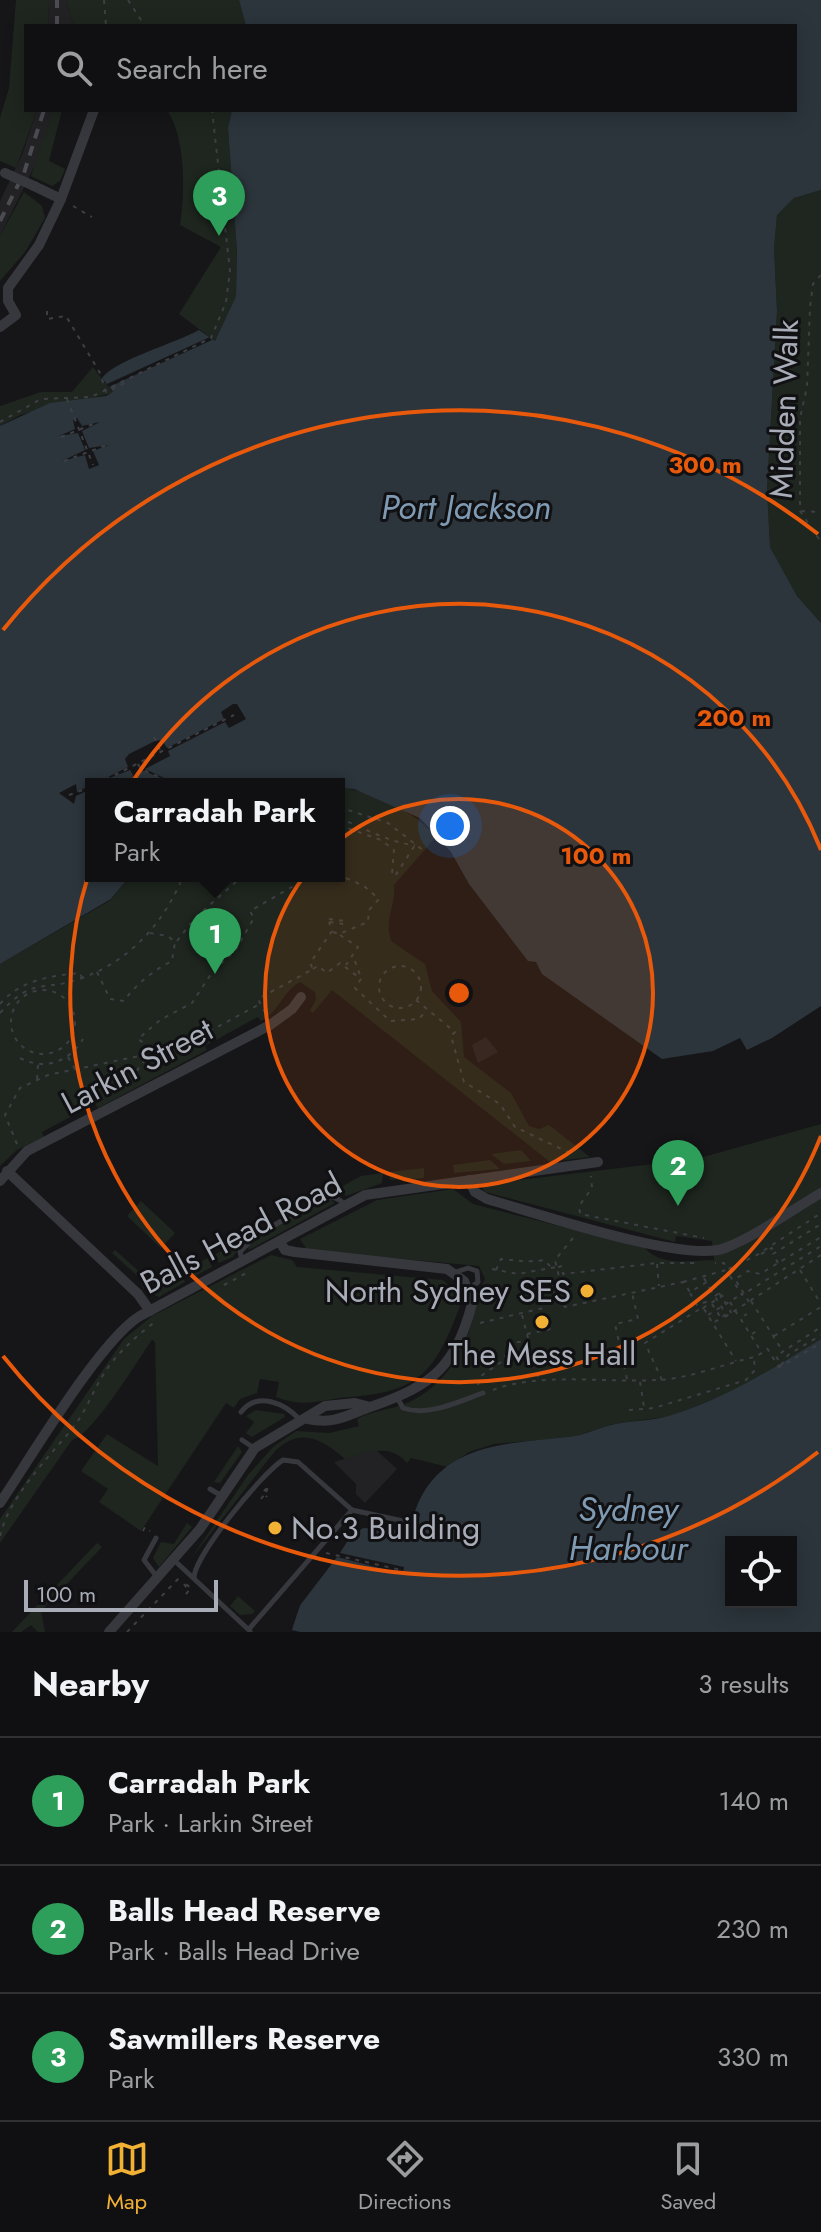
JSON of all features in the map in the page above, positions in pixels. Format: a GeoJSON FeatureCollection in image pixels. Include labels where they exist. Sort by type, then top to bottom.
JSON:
{"type":"FeatureCollection","features":[{"type":"Feature","properties":{"kind":"street"},"geometry":{"type":"LineString","coordinates":[[0,327],[16,315],[8,301],[8,288],[66,202],[93,112]]}},
{"type":"Feature","properties":{"kind":"street"},"geometry":{"type":"LineString","coordinates":[[2,173],[66,202]]}},
{"type":"Feature","properties":{"kind":"street","name":"Larkin Street"},"geometry":{"type":"LineString","coordinates":[[0,1181],[27,1151],[271,1024],[292,1009],[301,997]]}},
{"type":"Feature","properties":{"kind":"street","name":"Balls Head Road"},"geometry":{"type":"LineString","coordinates":[[0,1503],[114,1339],[127,1325],[150,1311],[376,1192],[598,1162]]}},
{"type":"Feature","properties":{"kind":"street"},"geometry":{"type":"LineString","coordinates":[[7,1171],[138,1294],[150,1311]]}},
{"type":"Feature","properties":{"kind":"street"},"geometry":{"type":"LineString","coordinates":[[469,1180],[475,1192],[487,1199],[606,1232],[692,1251],[723,1249],[821,1193]]}},
{"type":"Feature","properties":{"kind":"street"},"geometry":{"type":"LineString","coordinates":[[280,1242],[285,1250],[295,1252],[456,1272],[469,1289],[472,1304],[468,1319],[442,1371],[429,1383],[398,1399],[332,1422],[304,1420]]}},
{"type":"Feature","properties":{"kind":"street"},"geometry":{"type":"LineString","coordinates":[[109,1632],[175,1561],[255,1448],[328,1405],[355,1403],[370,1407]]}},
{"type":"Feature","properties":{"kind":"lane"},"geometry":{"type":"LineString","coordinates":[[300,1211],[329,1197],[337,1197],[345,1206]]}},
{"type":"Feature","properties":{"kind":"lane"},"geometry":{"type":"LineString","coordinates":[[243,1261],[240,1256],[244,1246],[290,1216]]}},
{"type":"Feature","properties":{"kind":"lane"},"geometry":{"type":"LineString","coordinates":[[398,1399],[403,1408],[414,1411],[450,1405],[483,1393]]}},
{"type":"Feature","properties":{"kind":"lane"},"geometry":{"type":"LineString","coordinates":[[241,1412],[248,1404],[262,1400],[285,1407],[304,1420]]}},
{"type":"Feature","properties":{"kind":"lane"},"geometry":{"type":"LineString","coordinates":[[242,1440],[255,1448]]}},
{"type":"Feature","properties":{"kind":"lane"},"geometry":{"type":"LineString","coordinates":[[194,1578],[199,1559],[276,1465],[292,1460],[352,1510],[417,1524]]}},
{"type":"Feature","properties":{"kind":"lane"},"geometry":{"type":"LineString","coordinates":[[210,1489],[222,1496]]}},
{"type":"Feature","properties":{"kind":"lane"},"geometry":{"type":"LineString","coordinates":[[175,1561],[250,1630],[352,1510]]}},
{"type":"Feature","properties":{"kind":"lane"},"geometry":{"type":"LineString","coordinates":[[156,1538],[144,1560],[157,1578]]}},
{"type":"Feature","properties":{"kind":"path"},"geometry":{"type":"LineString","coordinates":[[104,0],[106,24]]}},
{"type":"Feature","properties":{"kind":"path"},"geometry":{"type":"LineString","coordinates":[[128,0],[144,24]]}},
{"type":"Feature","properties":{"kind":"path"},"geometry":{"type":"LineString","coordinates":[[0,422],[41,399],[91,397],[211,338],[226,302],[230,271],[212,112]]}},
{"type":"Feature","properties":{"kind":"path"},"geometry":{"type":"LineString","coordinates":[[66,202],[92,217]]}},
{"type":"Feature","properties":{"kind":"path","name":"Midden Walk"},"geometry":{"type":"LineString","coordinates":[[821,275],[813,284],[807,387],[800,418],[800,511],[821,542]]}},
{"type":"Feature","properties":{"kind":"path"},"geometry":{"type":"LineString","coordinates":[[47,311],[47,319],[66,316],[100,373],[106,392],[127,382]]}},
{"type":"Feature","properties":{"kind":"path"},"geometry":{"type":"LineString","coordinates":[[67,398],[93,465]]}},
{"type":"Feature","properties":{"kind":"path"},"geometry":{"type":"LineString","coordinates":[[61,437],[98,422]]}},
{"type":"Feature","properties":{"kind":"path"},"geometry":{"type":"LineString","coordinates":[[64,461],[107,445]]}},
{"type":"Feature","properties":{"kind":"path"},"geometry":{"type":"LineString","coordinates":[[800,511],[821,512]]}},
{"type":"Feature","properties":{"kind":"path"},"geometry":{"type":"LineString","coordinates":[[109,778],[234,715]]}},
{"type":"Feature","properties":{"kind":"path"},"geometry":{"type":"LineString","coordinates":[[154,737],[161,752]]}},
{"type":"Feature","properties":{"kind":"path"},"geometry":{"type":"LineString","coordinates":[[138,763],[143,770],[161,778]]}},
{"type":"Feature","properties":{"kind":"path"},"geometry":{"type":"LineString","coordinates":[[69,795],[85,790]]}},
{"type":"Feature","properties":{"kind":"path"},"geometry":{"type":"LineString","coordinates":[[345,809],[388,823],[424,851]]}},
{"type":"Feature","properties":{"kind":"path"},"geometry":{"type":"LineString","coordinates":[[345,820],[383,834],[396,843],[415,845]]}},
{"type":"Feature","properties":{"kind":"path"},"geometry":{"type":"LineString","coordinates":[[345,827],[381,840],[394,850],[392,874]]}},
{"type":"Feature","properties":{"kind":"path"},"geometry":{"type":"LineString","coordinates":[[386,874],[395,876],[415,845]]}},
{"type":"Feature","properties":{"kind":"path"},"geometry":{"type":"LineString","coordinates":[[339,934],[368,922],[369,910],[379,899],[364,886],[345,878]]}},
{"type":"Feature","properties":{"kind":"path"},"geometry":{"type":"LineString","coordinates":[[0,1013],[27,991],[82,978],[96,971],[149,933],[158,926],[180,882]]}},
{"type":"Feature","properties":{"kind":"path"},"geometry":{"type":"LineString","coordinates":[[96,971],[110,999],[120,1003],[136,984],[146,982],[172,961],[175,942],[195,918],[236,882]]}},
{"type":"Feature","properties":{"kind":"path"},"geometry":{"type":"LineString","coordinates":[[120,1094],[150,1047],[138,1039],[160,1020],[192,1003],[213,971],[235,951],[254,918],[250,911],[300,882]]}},
{"type":"Feature","properties":{"kind":"path"},"geometry":{"type":"LineString","coordinates":[[329,922],[332,931],[358,947],[345,963],[346,966]]}},
{"type":"Feature","properties":{"kind":"path"},"geometry":{"type":"LineString","coordinates":[[313,969],[310,963],[332,931]]}},
{"type":"Feature","properties":{"kind":"path"},"geometry":{"type":"LineString","coordinates":[[149,933],[168,936],[175,942]]}},
{"type":"Feature","properties":{"kind":"path"},"geometry":{"type":"LineString","coordinates":[[336,959],[361,979]]}},
{"type":"Feature","properties":{"kind":"path"},"geometry":{"type":"LineString","coordinates":[[355,961],[361,979]]}},
{"type":"Feature","properties":{"kind":"path"},"geometry":{"type":"LineString","coordinates":[[268,1017],[258,999],[318,966],[327,973],[340,963]]}},
{"type":"Feature","properties":{"kind":"path"},"geometry":{"type":"LineString","coordinates":[[397,966],[411,968],[420,979],[416,1000],[405,1007],[387,1003],[379,985],[384,973],[397,966]]}},
{"type":"Feature","properties":{"kind":"path"},"geometry":{"type":"LineString","coordinates":[[0,1004],[12,991],[28,983],[80,973],[82,978]]}},
{"type":"Feature","properties":{"kind":"path"},"geometry":{"type":"LineString","coordinates":[[361,979],[355,988],[390,1021],[419,1019],[428,1009]]}},
{"type":"Feature","properties":{"kind":"path"},"geometry":{"type":"LineString","coordinates":[[27,991],[60,994],[74,1011],[74,1033],[60,1050],[40,1055],[30,1052],[15,1038],[11,1018],[14,1008],[27,991]]}},
{"type":"Feature","properties":{"kind":"path"},"geometry":{"type":"LineString","coordinates":[[416,1000],[455,1032],[451,1038],[464,1082],[500,1104],[515,1127],[578,1157],[586,1164]]}},
{"type":"Feature","properties":{"kind":"path"},"geometry":{"type":"LineString","coordinates":[[146,1055],[154,1061],[261,1004]]}},
{"type":"Feature","properties":{"kind":"path"},"geometry":{"type":"LineString","coordinates":[[20,1058],[38,1065],[55,1063],[68,1058],[83,1039]]}},
{"type":"Feature","properties":{"kind":"path"},"geometry":{"type":"LineString","coordinates":[[0,1116],[5,1115],[20,1088],[37,1080],[146,1055],[153,1050]]}},
{"type":"Feature","properties":{"kind":"path"},"geometry":{"type":"LineString","coordinates":[[68,1058],[76,1070]]}},
{"type":"Feature","properties":{"kind":"path"},"geometry":{"type":"LineString","coordinates":[[37,1080],[38,1065]]}},
{"type":"Feature","properties":{"kind":"path"},"geometry":{"type":"LineString","coordinates":[[5,1115],[17,1144]]}},
{"type":"Feature","properties":{"kind":"path"},"geometry":{"type":"LineString","coordinates":[[579,1206],[592,1188],[592,1177]]}},
{"type":"Feature","properties":{"kind":"path"},"geometry":{"type":"LineString","coordinates":[[760,1253],[821,1213]]}},
{"type":"Feature","properties":{"kind":"path"},"geometry":{"type":"LineString","coordinates":[[580,1214],[675,1235]]}},
{"type":"Feature","properties":{"kind":"path"},"geometry":{"type":"LineString","coordinates":[[775,1253],[821,1224]]}},
{"type":"Feature","properties":{"kind":"path"},"geometry":{"type":"LineString","coordinates":[[554,1268],[559,1252],[574,1237]]}},
{"type":"Feature","properties":{"kind":"path"},"geometry":{"type":"LineString","coordinates":[[782,1351],[735,1279],[748,1271],[763,1274],[821,1237]]}},
{"type":"Feature","properties":{"kind":"path"},"geometry":{"type":"LineString","coordinates":[[778,1263],[772,1248],[726,1270],[704,1277],[565,1307],[549,1287],[561,1285],[554,1268],[544,1260],[518,1263],[501,1259],[494,1270],[518,1274],[554,1268],[562,1266],[566,1273],[608,1271],[657,1263],[724,1263],[726,1270],[742,1295],[821,1246]]}},
{"type":"Feature","properties":{"kind":"path"},"geometry":{"type":"LineString","coordinates":[[713,1323],[821,1255]]}},
{"type":"Feature","properties":{"kind":"path"},"geometry":{"type":"LineString","coordinates":[[657,1263],[659,1287]]}},
{"type":"Feature","properties":{"kind":"path"},"geometry":{"type":"LineString","coordinates":[[221,1287],[260,1264]]}},
{"type":"Feature","properties":{"kind":"path"},"geometry":{"type":"LineString","coordinates":[[774,1337],[821,1306],[800,1269]]}},
{"type":"Feature","properties":{"kind":"path"},"geometry":{"type":"LineString","coordinates":[[704,1277],[726,1314],[721,1318]]}},
{"type":"Feature","properties":{"kind":"path"},"geometry":{"type":"LineString","coordinates":[[683,1282],[697,1305],[705,1301],[703,1307]]}},
{"type":"Feature","properties":{"kind":"path"},"geometry":{"type":"LineString","coordinates":[[690,1292],[707,1282]]}},
{"type":"Feature","properties":{"kind":"path"},"geometry":{"type":"LineString","coordinates":[[628,1380],[615,1324],[638,1319],[631,1292]]}},
{"type":"Feature","properties":{"kind":"path"},"geometry":{"type":"LineString","coordinates":[[715,1296],[719,1293],[731,1313]]}},
{"type":"Feature","properties":{"kind":"path"},"geometry":{"type":"LineString","coordinates":[[468,1319],[483,1323],[543,1308],[555,1297],[565,1295]]}},
{"type":"Feature","properties":{"kind":"path"},"geometry":{"type":"LineString","coordinates":[[662,1380],[645,1343],[724,1295]]}},
{"type":"Feature","properties":{"kind":"path"},"geometry":{"type":"LineString","coordinates":[[708,1315],[737,1297]]}},
{"type":"Feature","properties":{"kind":"path"},"geometry":{"type":"LineString","coordinates":[[730,1301],[761,1352]]}},
{"type":"Feature","properties":{"kind":"path"},"geometry":{"type":"LineString","coordinates":[[711,1303],[721,1318]]}},
{"type":"Feature","properties":{"kind":"path"},"geometry":{"type":"LineString","coordinates":[[703,1307],[736,1362]]}},
{"type":"Feature","properties":{"kind":"path"},"geometry":{"type":"LineString","coordinates":[[521,1313],[539,1383]]}},
{"type":"Feature","properties":{"kind":"path"},"geometry":{"type":"LineString","coordinates":[[740,1318],[747,1314]]}},
{"type":"Feature","properties":{"kind":"path"},"geometry":{"type":"LineString","coordinates":[[0,1536],[6,1519],[42,1464],[73,1427],[103,1375],[128,1344],[157,1321]]}},
{"type":"Feature","properties":{"kind":"path"},"geometry":{"type":"LineString","coordinates":[[821,1327],[776,1356],[779,1369],[821,1343]]}},
{"type":"Feature","properties":{"kind":"path"},"geometry":{"type":"LineString","coordinates":[[527,1334],[556,1328]]}},
{"type":"Feature","properties":{"kind":"path"},"geometry":{"type":"LineString","coordinates":[[751,1335],[757,1331]]}},
{"type":"Feature","properties":{"kind":"path"},"geometry":{"type":"LineString","coordinates":[[779,1365],[788,1355],[821,1335]]}},
{"type":"Feature","properties":{"kind":"path"},"geometry":{"type":"LineString","coordinates":[[477,1385],[481,1376],[501,1362],[515,1342],[529,1342]]}},
{"type":"Feature","properties":{"kind":"path"},"geometry":{"type":"LineString","coordinates":[[483,1393],[507,1384],[662,1380],[754,1357],[767,1348],[779,1365]]}},
{"type":"Feature","properties":{"kind":"path"},"geometry":{"type":"LineString","coordinates":[[629,1410],[645,1409],[746,1380],[755,1370],[754,1357]]}},
{"type":"Feature","properties":{"kind":"path"},"geometry":{"type":"LineString","coordinates":[[640,1380],[645,1409]]}},
{"type":"Feature","properties":{"kind":"path"},"geometry":{"type":"LineString","coordinates":[[261,1499],[267,1495]]}},
{"type":"Feature","properties":{"kind":"path"},"geometry":{"type":"LineString","coordinates":[[143,1531],[145,1527],[149,1530]]}},
{"type":"Feature","properties":{"kind":"path"},"geometry":{"type":"LineString","coordinates":[[325,1553],[401,1570]]}},
{"type":"Feature","properties":{"kind":"path"},"geometry":{"type":"LineString","coordinates":[[127,1632],[179,1578],[182,1580]]}},
{"type":"Feature","properties":{"kind":"path"},"geometry":{"type":"LineString","coordinates":[[186,1594],[191,1588],[182,1582],[187,1589]]}},
{"type":"Feature","properties":{"kind":"shaded area"},"geometry":{"type":"Polygon","coordinates":[[[16,0],[49,0],[48,24],[24,24],[24,112],[36,112],[16,168],[0,161],[0,118],[9,88],[16,0]]]}},
{"type":"Feature","properties":{"kind":"shaded area"},"geometry":{"type":"Polygon","coordinates":[[[49,0],[66,0],[73,24],[48,24],[49,0]]]}},
{"type":"Feature","properties":{"kind":"shaded area"},"geometry":{"type":"Polygon","coordinates":[[[66,0],[239,0],[245,24],[73,24],[66,0]]]}},
{"type":"Feature","properties":{"kind":"shaded area"},"geometry":{"type":"Polygon","coordinates":[[[36,112],[52,112],[35,165],[0,236],[0,201],[22,155],[36,112]]]}},
{"type":"Feature","properties":{"kind":"shaded area"},"geometry":{"type":"Polygon","coordinates":[[[52,112],[61,112],[49,161],[65,169],[60,181],[52,186],[31,176],[52,112]]]}},
{"type":"Feature","properties":{"kind":"shaded area"},"geometry":{"type":"Polygon","coordinates":[[[168,112],[232,112],[228,128],[237,251],[236,296],[215,341],[179,314],[221,247],[180,225],[183,197],[181,150],[168,112]]]}},
{"type":"Feature","properties":{"kind":"shaded area"},"geometry":{"type":"Polygon","coordinates":[[[821,190],[821,623],[797,596],[770,547],[767,489],[777,311],[774,248],[777,215],[794,198],[821,190]]]}},
{"type":"Feature","properties":{"kind":"shaded area"},"geometry":{"type":"Polygon","coordinates":[[[24,192],[42,206],[45,218],[25,252],[0,281],[0,236],[24,192]]]}},
{"type":"Feature","properties":{"kind":"shaded area"},"geometry":{"type":"Polygon","coordinates":[[[93,367],[113,393],[20,415],[0,426],[0,406],[41,392],[72,392],[93,367]]]}},
{"type":"Feature","properties":{"kind":"shaded area"},"geometry":{"type":"Polygon","coordinates":[[[345,789],[392,804],[416,819],[436,837],[394,885],[389,925],[391,941],[425,964],[432,991],[461,1022],[464,1057],[511,1093],[529,1126],[539,1129],[549,1125],[590,1157],[550,1162],[332,990],[313,1013],[310,1010],[316,1000],[315,992],[300,982],[261,1021],[258,1017],[205,1046],[207,1050],[98,1108],[95,1104],[42,1132],[44,1137],[17,1150],[0,1166],[0,964],[111,900],[125,882],[345,882],[345,789]]]}},
{"type":"Feature","properties":{"kind":"shaded area"},"geometry":{"type":"Polygon","coordinates":[[[486,1037],[498,1052],[478,1063],[472,1045],[486,1037]]]}},
{"type":"Feature","properties":{"kind":"shaded area"},"geometry":{"type":"Polygon","coordinates":[[[821,1124],[821,1339],[749,1384],[673,1416],[613,1424],[573,1437],[494,1444],[469,1452],[448,1467],[411,1458],[407,1463],[386,1451],[345,1459],[319,1441],[302,1437],[293,1439],[275,1451],[190,1560],[248,1475],[273,1447],[296,1431],[329,1433],[359,1426],[357,1419],[422,1395],[456,1360],[467,1337],[485,1279],[479,1266],[307,1250],[300,1239],[377,1200],[453,1189],[473,1204],[645,1248],[659,1258],[714,1260],[712,1241],[676,1236],[675,1242],[485,1192],[482,1188],[484,1184],[696,1159],[821,1124]]]}},
{"type":"Feature","properties":{"kind":"shaded area"},"geometry":{"type":"Polygon","coordinates":[[[521,1150],[531,1161],[504,1164],[491,1154],[521,1150]]]}},
{"type":"Feature","properties":{"kind":"shaded area"},"geometry":{"type":"Polygon","coordinates":[[[490,1160],[500,1169],[454,1173],[453,1165],[490,1160]]]}},
{"type":"Feature","properties":{"kind":"shaded area"},"geometry":{"type":"Polygon","coordinates":[[[424,1168],[424,1178],[390,1180],[389,1172],[424,1168]]]}},
{"type":"Feature","properties":{"kind":"shaded area"},"geometry":{"type":"Polygon","coordinates":[[[383,1173],[382,1183],[346,1196],[339,1188],[361,1176],[383,1173]]]}},
{"type":"Feature","properties":{"kind":"shaded area"},"geometry":{"type":"Polygon","coordinates":[[[330,1199],[335,1203],[249,1250],[247,1247],[278,1224],[330,1199]]]}},
{"type":"Feature","properties":{"kind":"shaded area"},"geometry":{"type":"Polygon","coordinates":[[[141,1201],[175,1233],[161,1248],[127,1216],[141,1201]]]}},
{"type":"Feature","properties":{"kind":"shaded area"},"geometry":{"type":"Polygon","coordinates":[[[247,1237],[233,1257],[219,1263],[214,1255],[247,1237]]]}},
{"type":"Feature","properties":{"kind":"shaded area"},"geometry":{"type":"Polygon","coordinates":[[[115,1250],[152,1283],[143,1289],[139,1277],[112,1253],[115,1250]]]}},
{"type":"Feature","properties":{"kind":"shaded area"},"geometry":{"type":"Polygon","coordinates":[[[271,1255],[292,1260],[297,1267],[443,1280],[453,1290],[460,1306],[443,1347],[433,1362],[422,1374],[393,1390],[297,1402],[276,1397],[279,1382],[260,1379],[257,1393],[240,1399],[234,1408],[226,1403],[141,1531],[99,1502],[108,1489],[81,1471],[107,1434],[158,1466],[155,1342],[152,1340],[103,1412],[72,1440],[0,1543],[0,1519],[124,1339],[152,1316],[271,1255]]]}},
{"type":"Feature","properties":{"kind":"shaded area"},"geometry":{"type":"Polygon","coordinates":[[[208,1258],[212,1267],[191,1278],[186,1269],[208,1258]]]}},
{"type":"Feature","properties":{"kind":"shaded area"},"geometry":{"type":"Polygon","coordinates":[[[180,1273],[185,1282],[159,1297],[146,1292],[180,1273]]]}},
{"type":"Feature","properties":{"kind":"shaded area"},"geometry":{"type":"Polygon","coordinates":[[[256,1410],[284,1414],[285,1417],[252,1437],[246,1433],[254,1422],[246,1416],[256,1410]]]}},
{"type":"Feature","properties":{"kind":"shaded area"},"geometry":{"type":"Polygon","coordinates":[[[238,1446],[242,1452],[220,1483],[214,1482],[238,1446]]]}},
{"type":"Feature","properties":{"kind":"shaded area"},"geometry":{"type":"Polygon","coordinates":[[[376,1450],[397,1469],[365,1503],[356,1494],[356,1484],[334,1462],[376,1450]]]}},
{"type":"Feature","properties":{"kind":"shaded area"},"geometry":{"type":"Polygon","coordinates":[[[187,1523],[192,1527],[159,1567],[153,1558],[161,1542],[174,1544],[187,1523]]]}},
{"type":"Feature","properties":{"kind":"shaded area"},"geometry":{"type":"Polygon","coordinates":[[[97,1543],[102,1547],[41,1611],[45,1632],[38,1632],[31,1625],[21,1632],[12,1632],[97,1543]]]}},
{"type":"Feature","properties":{"kind":"shaded area"},"geometry":{"type":"Polygon","coordinates":[[[238,1596],[255,1611],[252,1614],[240,1615],[230,1606],[238,1596]]]}},
{"type":"Feature","properties":{"kind":"water","name":"Port Jackson"},"geometry":{"type":"Polygon","coordinates":[[[239,0],[821,0],[821,190],[794,198],[777,215],[774,248],[777,311],[767,489],[770,547],[797,596],[821,623],[821,1006],[772,1038],[747,1050],[740,1038],[713,1051],[662,1059],[542,974],[536,962],[528,961],[469,884],[451,852],[420,818],[354,789],[345,788],[345,778],[85,778],[85,882],[125,882],[111,899],[0,964],[0,426],[50,403],[106,396],[113,392],[102,378],[109,371],[199,330],[215,341],[236,296],[237,251],[228,128],[232,112],[797,112],[797,24],[245,24],[239,0]]]}},
{"type":"Feature","properties":{"kind":"water","name":"Sydney Harbour"},"geometry":{"type":"Polygon","coordinates":[[[821,1339],[821,1632],[291,1632],[302,1600],[352,1535],[363,1528],[416,1531],[420,1514],[415,1511],[426,1488],[441,1471],[459,1459],[500,1445],[574,1436],[615,1424],[675,1414],[768,1371],[821,1339]]]}},
{"type":"Feature","properties":{"kind":"pier"},"geometry":{"type":"Polygon","coordinates":[[[210,337],[212,340],[109,387],[107,384],[210,337]]]}},
{"type":"Feature","properties":{"kind":"pier"},"geometry":{"type":"Polygon","coordinates":[[[77,418],[82,426],[100,422],[82,431],[89,448],[109,445],[93,451],[99,465],[89,469],[85,455],[62,461],[85,450],[78,433],[59,436],[75,429],[73,420],[77,418]]]}},
{"type":"Feature","properties":{"kind":"pier"},"geometry":{"type":"Polygon","coordinates":[[[237,704],[246,719],[229,728],[225,722],[168,751],[170,756],[145,769],[164,778],[141,770],[134,777],[130,770],[106,778],[128,767],[125,759],[129,754],[155,741],[162,740],[167,748],[224,719],[221,712],[237,704]]]}},
{"type":"Feature","properties":{"kind":"pier"},"geometry":{"type":"Polygon","coordinates":[[[76,784],[77,792],[85,788],[85,792],[76,796],[74,804],[59,793],[76,784]]]}},
{"type":"Feature","properties":{"kind":"pier"},"geometry":{"type":"Polygon","coordinates":[[[362,1524],[417,1528],[363,1528],[350,1537],[340,1553],[404,1567],[403,1574],[337,1557],[295,1612],[292,1630],[300,1632],[287,1632],[292,1611],[308,1584],[347,1535],[362,1524]]]}},
{"type":"Feature","properties":{"kind":"railway"},"geometry":{"type":"LineString","coordinates":[[57,0],[57,24]]}},
{"type":"Feature","properties":{"kind":"railway"},"geometry":{"type":"LineString","coordinates":[[0,221],[24,173],[43,112]]}},
{"type":"Feature","properties":{"kind":"place","name":"Sawmillers Reserve"},"geometry":{"type":"Point","coordinates":[219,236]}},
{"type":"Feature","properties":{"kind":"place","name":"Carradah Park"},"geometry":{"type":"Point","coordinates":[215,974]}},
{"type":"Feature","properties":{"kind":"place","name":"Balls Head Reserve"},"geometry":{"type":"Point","coordinates":[678,1206]}},
{"type":"Feature","properties":{"kind":"place","name":"North Sydney SES"},"geometry":{"type":"Point","coordinates":[587,1291]}},
{"type":"Feature","properties":{"kind":"place","name":"The Mess Hall"},"geometry":{"type":"Point","coordinates":[542,1322]}},
{"type":"Feature","properties":{"kind":"place","name":"No.3 Building"},"geometry":{"type":"Point","coordinates":[275,1528]}}]}
